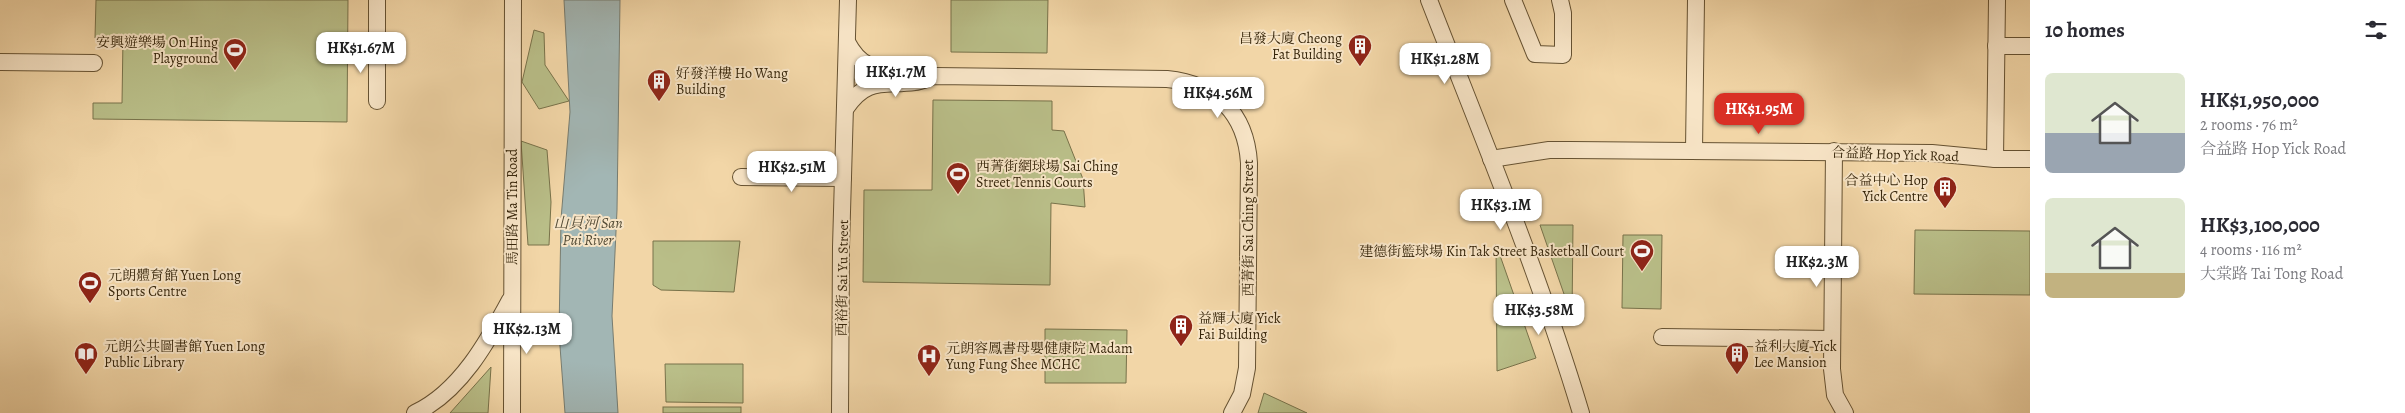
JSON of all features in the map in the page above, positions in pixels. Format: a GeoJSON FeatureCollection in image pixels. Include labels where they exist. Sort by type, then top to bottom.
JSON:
{"type":"FeatureCollection","features":[{"type":"Feature","properties":{"kind":"street"},"geometry":{"type":"LineString","coordinates":[[377,0],[377,100]]}},
{"type":"Feature","properties":{"kind":"street","name":"馬田路 Ma Tin Road"},"geometry":{"type":"LineString","coordinates":[[512,413],[513,0]]}},
{"type":"Feature","properties":{"kind":"street","name":"西裕街 Sai Yu Street"},"geometry":{"type":"LineString","coordinates":[[842,411],[843,178],[848,0]]}},
{"type":"Feature","properties":{"kind":"street"},"geometry":{"type":"LineString","coordinates":[[1429,0],[1491,159],[1560,347],[1581,413]]}},
{"type":"Feature","properties":{"kind":"street"},"geometry":{"type":"LineString","coordinates":[[1513,0],[1535,54],[1563,55],[1563,14],[1560,0]]}},
{"type":"Feature","properties":{"kind":"street"},"geometry":{"type":"LineString","coordinates":[[1694,150],[1696,0]]}},
{"type":"Feature","properties":{"kind":"street"},"geometry":{"type":"LineString","coordinates":[[1995,159],[1997,0]]}},
{"type":"Feature","properties":{"kind":"street","name":"西菁街 Sai Ching Street"},"geometry":{"type":"LineString","coordinates":[[847,42],[860,60],[871,66],[887,69],[916,69],[934,76]]}},
{"type":"Feature","properties":{"kind":"street"},"geometry":{"type":"LineString","coordinates":[[1996,46],[2030,46]]}},
{"type":"Feature","properties":{"kind":"street"},"geometry":{"type":"LineString","coordinates":[[0,62],[94,63]]}},
{"type":"Feature","properties":{"kind":"street","name":"西菁街 Sai Ching Street"},"geometry":{"type":"LineString","coordinates":[[846,108],[863,89],[875,84],[916,82],[934,76],[1181,80],[1208,90],[1230,109],[1242,129],[1246,140],[1249,163],[1247,368],[1242,394],[1232,413]]}},
{"type":"Feature","properties":{"kind":"street","name":"合益路 Hop Yick Road"},"geometry":{"type":"LineString","coordinates":[[1491,159],[1549,150],[1932,153],[1995,159],[2030,159]]}},
{"type":"Feature","properties":{"kind":"street"},"geometry":{"type":"LineString","coordinates":[[1834,152],[1832,382],[1845,413]]}},
{"type":"Feature","properties":{"kind":"street"},"geometry":{"type":"LineString","coordinates":[[741,177],[843,178]]}},
{"type":"Feature","properties":{"kind":"street"},"geometry":{"type":"LineString","coordinates":[[415,413],[446,392],[462,374],[487,343],[511,298]]}},
{"type":"Feature","properties":{"kind":"street"},"geometry":{"type":"LineString","coordinates":[[1662,337],[1832,339]]}},
{"type":"Feature","properties":{"kind":"green space","name":"安興遊樂場 On Hing Playground"},"geometry":{"type":"Polygon","coordinates":[[[96,0],[348,0],[347,122],[93,119],[93,103],[122,103],[123,38],[95,38],[96,0]]]}},
{"type":"Feature","properties":{"kind":"green space"},"geometry":{"type":"Polygon","coordinates":[[[951,0],[1048,0],[1047,53],[951,52],[951,0]]]}},
{"type":"Feature","properties":{"kind":"green space"},"geometry":{"type":"Polygon","coordinates":[[[534,30],[544,33],[545,65],[569,101],[539,109],[522,82],[534,30]]]}},
{"type":"Feature","properties":{"kind":"green space","name":"西菁街網球場 Sai Ching Street Tennis Courts"},"geometry":{"type":"Polygon","coordinates":[[[933,100],[1052,101],[1052,130],[1064,131],[1083,179],[1085,207],[1051,203],[1050,285],[863,282],[864,190],[932,190],[933,100]]]}},
{"type":"Feature","properties":{"kind":"green space"},"geometry":{"type":"Polygon","coordinates":[[[521,141],[547,150],[551,202],[549,245],[528,245],[521,141]]]}},
{"type":"Feature","properties":{"kind":"green space"},"geometry":{"type":"Polygon","coordinates":[[[1540,225],[1573,225],[1572,317],[1540,225]]]}},
{"type":"Feature","properties":{"kind":"green space"},"geometry":{"type":"Polygon","coordinates":[[[1915,230],[2030,231],[2030,295],[1914,294],[1915,230]]]}},
{"type":"Feature","properties":{"kind":"green space","name":"建德街籃球場 Kin Tak Street Basketball Court"},"geometry":{"type":"Polygon","coordinates":[[[1623,235],[1662,235],[1661,309],[1622,308],[1623,235]]]}},
{"type":"Feature","properties":{"kind":"green space"},"geometry":{"type":"Polygon","coordinates":[[[653,241],[740,241],[734,292],[661,290],[653,285],[653,241]]]}},
{"type":"Feature","properties":{"kind":"green space"},"geometry":{"type":"Polygon","coordinates":[[[1496,244],[1536,358],[1497,371],[1496,244]]]}},
{"type":"Feature","properties":{"kind":"green space"},"geometry":{"type":"Polygon","coordinates":[[[1045,329],[1127,330],[1126,383],[1045,383],[1045,329]]]}},
{"type":"Feature","properties":{"kind":"green space"},"geometry":{"type":"Polygon","coordinates":[[[665,364],[743,364],[743,403],[666,402],[665,364]]]}},
{"type":"Feature","properties":{"kind":"green space"},"geometry":{"type":"Polygon","coordinates":[[[491,367],[488,413],[450,413],[491,367]]]}},
{"type":"Feature","properties":{"kind":"green space"},"geometry":{"type":"Polygon","coordinates":[[[1264,393],[1307,413],[1258,413],[1264,393]]]}},
{"type":"Feature","properties":{"kind":"green space"},"geometry":{"type":"Polygon","coordinates":[[[663,407],[741,407],[741,413],[663,413],[663,407]]]}},
{"type":"Feature","properties":{"kind":"water","name":"山貝河 San Pui River"},"geometry":{"type":"Polygon","coordinates":[[[564,0],[620,0],[617,210],[612,316],[618,413],[565,413],[559,333],[561,219],[570,112],[564,0]]]}},
{"type":"Feature","properties":{"kind":"place","name":"昌發大廈 Cheong Fat Building"},"geometry":{"type":"Point","coordinates":[1360,67]}},
{"type":"Feature","properties":{"kind":"place","name":"安興遊樂場 On Hing Playground"},"geometry":{"type":"Point","coordinates":[235,71]}},
{"type":"Feature","properties":{"kind":"place","name":"好發洋樓 Ho Wang Building"},"geometry":{"type":"Point","coordinates":[659,102]}},
{"type":"Feature","properties":{"kind":"place","name":"西菁街網球場 Sai Ching Street Tennis Courts"},"geometry":{"type":"Point","coordinates":[958,195]}},
{"type":"Feature","properties":{"kind":"place","name":"合益中心 Hop Yick Centre"},"geometry":{"type":"Point","coordinates":[1945,209]}},
{"type":"Feature","properties":{"kind":"place","name":"建德街籃球場 Kin Tak Street Basketball Court"},"geometry":{"type":"Point","coordinates":[1642,272]}},
{"type":"Feature","properties":{"kind":"place","name":"元朗體育館 Yuen Long Sports Centre"},"geometry":{"type":"Point","coordinates":[90,304]}},
{"type":"Feature","properties":{"kind":"place","name":"益輝大廈 Yick Fai Building"},"geometry":{"type":"Point","coordinates":[1181,347]}},
{"type":"Feature","properties":{"kind":"place","name":"元朗公共圖書館 Yuen Long Public Library"},"geometry":{"type":"Point","coordinates":[86,375]}},
{"type":"Feature","properties":{"kind":"place","name":"益利大廈 Yick Lee Mansion"},"geometry":{"type":"Point","coordinates":[1737,375]}},
{"type":"Feature","properties":{"kind":"place","name":"元朗容鳳書母嬰健康院 Madam Yung Fung Shee MCHC"},"geometry":{"type":"Point","coordinates":[929,377]}}]}
